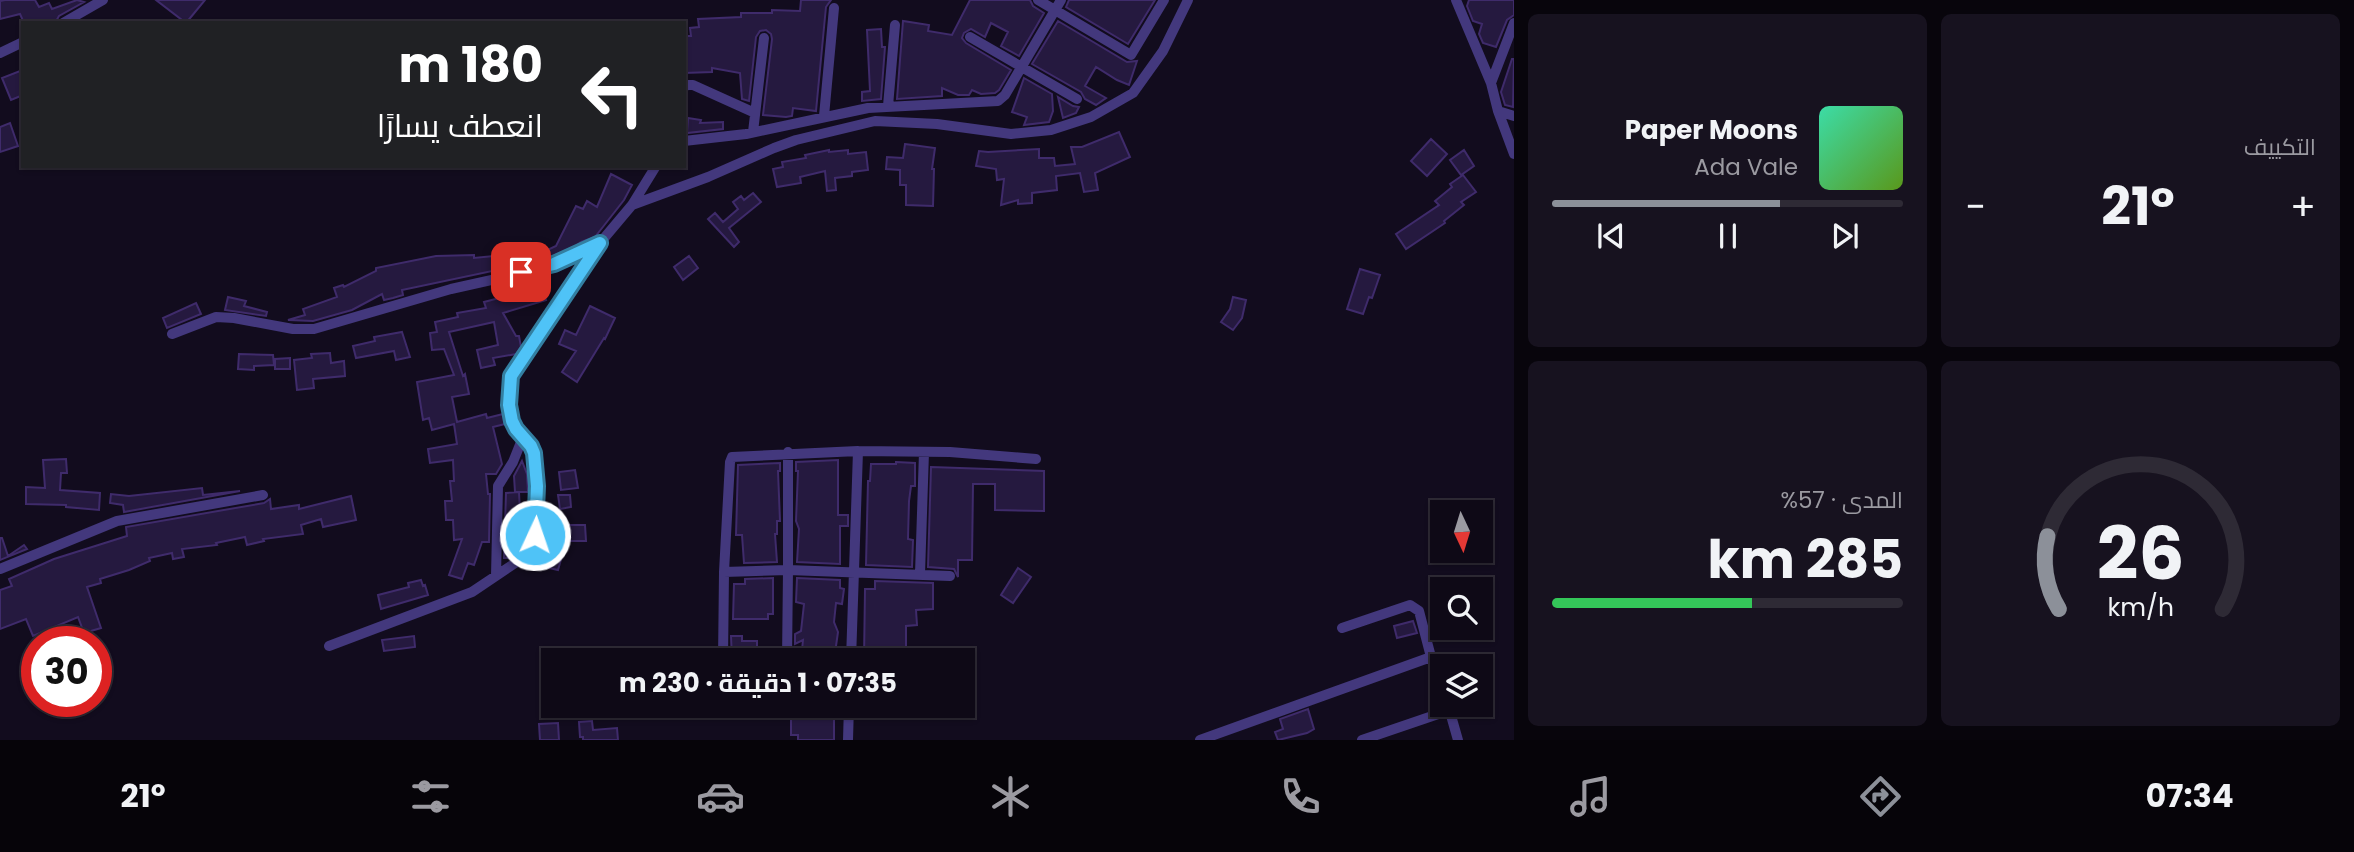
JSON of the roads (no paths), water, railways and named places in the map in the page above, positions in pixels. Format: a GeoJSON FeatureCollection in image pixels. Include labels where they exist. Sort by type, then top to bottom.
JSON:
{"type":"FeatureCollection","features":[{"type":"Feature","properties":{"kind":"street"},"geometry":{"type":"LineString","coordinates":[[67,21],[103,0]]}},
{"type":"Feature","properties":{"kind":"street"},"geometry":{"type":"LineString","coordinates":[[1038,0],[1058,5],[1131,55],[1164,0]]}},
{"type":"Feature","properties":{"kind":"street"},"geometry":{"type":"LineString","coordinates":[[632,205],[708,177],[785,144],[875,121],[937,124],[1011,134],[1051,130],[1090,117],[1133,93],[1163,51],[1188,0]]}},
{"type":"Feature","properties":{"kind":"street"},"geometry":{"type":"LineString","coordinates":[[1456,0],[1491,83],[1514,154]]}},
{"type":"Feature","properties":{"kind":"street"},"geometry":{"type":"LineString","coordinates":[[686,141],[753,132],[868,108],[998,101],[1005,95],[1058,5]]}},
{"type":"Feature","properties":{"kind":"street"},"geometry":{"type":"LineString","coordinates":[[824,116],[834,8]]}},
{"type":"Feature","properties":{"kind":"street"},"geometry":{"type":"LineString","coordinates":[[1491,83],[1510,46],[1514,23]]}},
{"type":"Feature","properties":{"kind":"street"},"geometry":{"type":"LineString","coordinates":[[888,106],[895,25]]}},
{"type":"Feature","properties":{"kind":"street"},"geometry":{"type":"LineString","coordinates":[[971,37],[1077,99]]}},
{"type":"Feature","properties":{"kind":"street"},"geometry":{"type":"LineString","coordinates":[[753,132],[764,38]]}},
{"type":"Feature","properties":{"kind":"street"},"geometry":{"type":"LineString","coordinates":[[0,53],[21,43]]}},
{"type":"Feature","properties":{"kind":"street"},"geometry":{"type":"LineString","coordinates":[[686,86],[694,85],[755,113]]}},
{"type":"Feature","properties":{"kind":"street"},"geometry":{"type":"LineString","coordinates":[[1498,111],[1514,116]]}},
{"type":"Feature","properties":{"kind":"street"},"geometry":{"type":"LineString","coordinates":[[329,646],[472,592],[527,555],[534,544],[537,468],[533,449],[516,429],[511,414],[511,376],[600,243],[632,205],[655,168]]}},
{"type":"Feature","properties":{"kind":"street"},"geometry":{"type":"LineString","coordinates":[[172,334],[216,317],[293,329],[324,327],[451,289],[537,270],[600,243]]}},
{"type":"Feature","properties":{"kind":"street"},"geometry":{"type":"LineString","coordinates":[[496,576],[498,486],[513,462],[523,437]]}},
{"type":"Feature","properties":{"kind":"street"},"geometry":{"type":"LineString","coordinates":[[851,648],[858,451]]}},
{"type":"Feature","properties":{"kind":"street"},"geometry":{"type":"LineString","coordinates":[[723,648],[724,572],[732,457],[788,452],[858,451],[1036,459]]}},
{"type":"Feature","properties":{"kind":"street"},"geometry":{"type":"LineString","coordinates":[[787,648],[788,452]]}},
{"type":"Feature","properties":{"kind":"street"},"geometry":{"type":"LineString","coordinates":[[920,574],[924,452]]}},
{"type":"Feature","properties":{"kind":"street"},"geometry":{"type":"LineString","coordinates":[[0,569],[117,521],[263,495]]}},
{"type":"Feature","properties":{"kind":"street"},"geometry":{"type":"LineString","coordinates":[[724,572],[788,570],[950,576]]}},
{"type":"Feature","properties":{"kind":"street"},"geometry":{"type":"LineString","coordinates":[[1342,628],[1410,605],[1419,611],[1430,654]]}},
{"type":"Feature","properties":{"kind":"street"},"geometry":{"type":"LineString","coordinates":[[1199,740],[1430,657]]}},
{"type":"Feature","properties":{"kind":"street"},"geometry":{"type":"LineString","coordinates":[[1362,740],[1430,714]]}},
{"type":"Feature","properties":{"kind":"street"},"geometry":{"type":"LineString","coordinates":[[1452,717],[1458,740]]}},
{"type":"Feature","properties":{"kind":"street"},"geometry":{"type":"LineString","coordinates":[[849,718],[849,740]]}}]}
